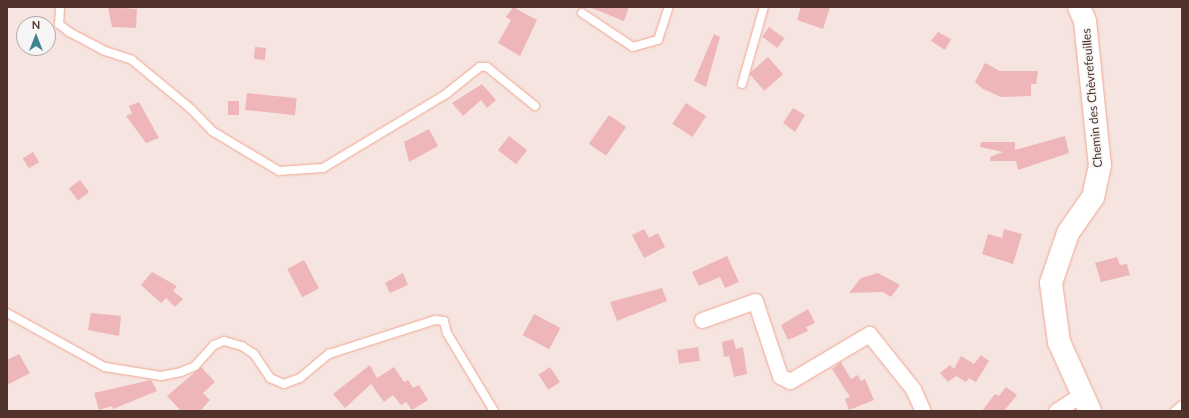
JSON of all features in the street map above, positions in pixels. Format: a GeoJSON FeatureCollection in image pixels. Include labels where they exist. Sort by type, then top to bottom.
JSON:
{"type":"FeatureCollection","features":[{"type":"Feature","properties":{"kind":"street","name":"Chemin des Chèvrefeuilles"},"geometry":{"type":"LineString","coordinates":[[1079,7],[1085,22],[1100,165],[1093,197],[1068,234],[1051,284],[1059,342],[1086,402]]}},
{"type":"Feature","properties":{"kind":"street"},"geometry":{"type":"LineString","coordinates":[[702,320],[756,301],[780,376],[790,381],[869,334],[913,389],[923,411]]}},
{"type":"Feature","properties":{"kind":"street"},"geometry":{"type":"LineString","coordinates":[[1056,411],[1086,402]]}},
{"type":"Feature","properties":{"kind":"lane"},"geometry":{"type":"LineString","coordinates":[[60,7],[59,24],[69,32],[105,51],[132,60],[191,109],[212,132],[278,171],[323,168],[446,94],[480,67],[487,67],[535,106]]}},
{"type":"Feature","properties":{"kind":"lane"},"geometry":{"type":"LineString","coordinates":[[582,12],[633,47],[658,40],[669,7]]}},
{"type":"Feature","properties":{"kind":"lane"},"geometry":{"type":"LineString","coordinates":[[742,84],[764,7]]}},
{"type":"Feature","properties":{"kind":"lane"},"geometry":{"type":"LineString","coordinates":[[7,313],[105,367],[161,376],[181,372],[195,366],[214,345],[224,341],[248,350],[270,378],[284,384],[300,378],[329,354],[435,320],[444,321],[447,333],[494,411]]}},
{"type":"Feature","properties":{"kind":"lane"},"geometry":{"type":"LineString","coordinates":[[1175,411],[1182,406]]}},
{"type":"Feature","properties":{"kind":"building"},"geometry":{"type":"Polygon","coordinates":[[[108,7],[137,9],[136,28],[112,27],[108,7]]]}},
{"type":"Feature","properties":{"kind":"building"},"geometry":{"type":"Polygon","coordinates":[[[513,7],[537,20],[520,56],[498,43],[511,20],[506,17],[513,7]]]}},
{"type":"Feature","properties":{"kind":"building"},"geometry":{"type":"Polygon","coordinates":[[[589,7],[629,7],[624,21],[589,7]]]}},
{"type":"Feature","properties":{"kind":"building"},"geometry":{"type":"Polygon","coordinates":[[[801,7],[830,7],[823,29],[797,20],[801,7]]]}},
{"type":"Feature","properties":{"kind":"building"},"geometry":{"type":"Polygon","coordinates":[[[769,27],[784,38],[777,48],[762,37],[769,27]]]}},
{"type":"Feature","properties":{"kind":"building"},"geometry":{"type":"Polygon","coordinates":[[[938,32],[951,39],[945,50],[931,41],[938,32]]]}},
{"type":"Feature","properties":{"kind":"building"},"geometry":{"type":"Polygon","coordinates":[[[714,34],[720,37],[706,87],[694,81],[714,34]]]}},
{"type":"Feature","properties":{"kind":"building"},"geometry":{"type":"Polygon","coordinates":[[[255,47],[266,48],[265,60],[254,59],[255,47]]]}},
{"type":"Feature","properties":{"kind":"building"},"geometry":{"type":"Polygon","coordinates":[[[768,57],[783,74],[764,91],[749,73],[768,57]]]}},
{"type":"Feature","properties":{"kind":"building"},"geometry":{"type":"Polygon","coordinates":[[[985,63],[1000,71],[1038,71],[1036,84],[1031,84],[1031,96],[1001,97],[983,89],[975,82],[985,63]]]}},
{"type":"Feature","properties":{"kind":"building"},"geometry":{"type":"Polygon","coordinates":[[[482,84],[496,100],[487,108],[481,100],[463,116],[452,103],[482,84]]]}},
{"type":"Feature","properties":{"kind":"building"},"geometry":{"type":"Polygon","coordinates":[[[247,93],[297,98],[295,115],[245,110],[247,93]]]}},
{"type":"Feature","properties":{"kind":"building"},"geometry":{"type":"Polygon","coordinates":[[[228,101],[239,101],[239,115],[228,115],[228,101]]]}},
{"type":"Feature","properties":{"kind":"building"},"geometry":{"type":"Polygon","coordinates":[[[139,102],[159,138],[146,143],[126,116],[132,113],[129,106],[139,102]]]}},
{"type":"Feature","properties":{"kind":"building"},"geometry":{"type":"Polygon","coordinates":[[[686,103],[706,116],[693,137],[672,124],[686,103]]]}},
{"type":"Feature","properties":{"kind":"building"},"geometry":{"type":"Polygon","coordinates":[[[793,108],[805,115],[795,132],[783,123],[793,108]]]}},
{"type":"Feature","properties":{"kind":"building"},"geometry":{"type":"Polygon","coordinates":[[[609,115],[626,127],[606,156],[589,144],[609,115]]]}},
{"type":"Feature","properties":{"kind":"building"},"geometry":{"type":"Polygon","coordinates":[[[429,129],[438,146],[409,162],[404,142],[429,129]]]}},
{"type":"Feature","properties":{"kind":"building"},"geometry":{"type":"Polygon","coordinates":[[[509,136],[527,150],[516,164],[498,150],[509,136]]]}},
{"type":"Feature","properties":{"kind":"building"},"geometry":{"type":"Polygon","coordinates":[[[1065,136],[1069,153],[1018,170],[1016,161],[990,161],[990,157],[1003,152],[980,147],[981,142],[1015,142],[1015,150],[1065,136]]]}},
{"type":"Feature","properties":{"kind":"building"},"geometry":{"type":"Polygon","coordinates":[[[33,152],[39,162],[29,168],[23,158],[33,152]]]}},
{"type":"Feature","properties":{"kind":"building"},"geometry":{"type":"Polygon","coordinates":[[[80,180],[89,192],[78,200],[69,188],[80,180]]]}},
{"type":"Feature","properties":{"kind":"building"},"geometry":{"type":"Polygon","coordinates":[[[644,229],[649,238],[658,233],[665,247],[644,258],[632,235],[644,229]]]}},
{"type":"Feature","properties":{"kind":"building"},"geometry":{"type":"Polygon","coordinates":[[[1004,229],[1022,234],[1013,264],[982,254],[988,234],[1002,238],[1004,229]]]}},
{"type":"Feature","properties":{"kind":"building"},"geometry":{"type":"Polygon","coordinates":[[[727,256],[739,282],[725,288],[720,277],[699,286],[692,272],[727,256]]]}},
{"type":"Feature","properties":{"kind":"building"},"geometry":{"type":"Polygon","coordinates":[[[1117,257],[1120,265],[1127,264],[1130,275],[1101,282],[1095,263],[1117,257]]]}},
{"type":"Feature","properties":{"kind":"building"},"geometry":{"type":"Polygon","coordinates":[[[304,260],[319,288],[302,297],[287,269],[304,260]]]}},
{"type":"Feature","properties":{"kind":"building"},"geometry":{"type":"Polygon","coordinates":[[[152,272],[177,286],[173,291],[183,299],[175,307],[166,298],[161,303],[141,285],[152,272]]]}},
{"type":"Feature","properties":{"kind":"building"},"geometry":{"type":"Polygon","coordinates":[[[403,273],[408,285],[390,293],[385,283],[403,273]]]}},
{"type":"Feature","properties":{"kind":"building"},"geometry":{"type":"Polygon","coordinates":[[[878,273],[900,285],[891,297],[883,292],[849,293],[861,278],[878,273]]]}},
{"type":"Feature","properties":{"kind":"building"},"geometry":{"type":"Polygon","coordinates":[[[662,288],[667,301],[617,321],[610,302],[662,288]]]}},
{"type":"Feature","properties":{"kind":"building"},"geometry":{"type":"Polygon","coordinates":[[[808,309],[815,323],[806,327],[808,331],[788,340],[781,325],[808,309]]]}},
{"type":"Feature","properties":{"kind":"building"},"geometry":{"type":"Polygon","coordinates":[[[91,313],[121,316],[119,336],[88,330],[91,313]]]}},
{"type":"Feature","properties":{"kind":"building"},"geometry":{"type":"Polygon","coordinates":[[[534,314],[560,328],[549,349],[523,335],[534,314]]]}},
{"type":"Feature","properties":{"kind":"building"},"geometry":{"type":"Polygon","coordinates":[[[733,339],[736,349],[743,347],[747,374],[734,377],[729,356],[724,357],[722,342],[733,339]]]}},
{"type":"Feature","properties":{"kind":"building"},"geometry":{"type":"Polygon","coordinates":[[[698,347],[700,361],[679,364],[677,350],[698,347]]]}},
{"type":"Feature","properties":{"kind":"building"},"geometry":{"type":"Polygon","coordinates":[[[19,354],[30,373],[7,385],[7,360],[19,354]]]}},
{"type":"Feature","properties":{"kind":"building"},"geometry":{"type":"Polygon","coordinates":[[[981,355],[989,361],[976,382],[969,378],[966,382],[956,376],[948,382],[940,373],[950,365],[954,369],[961,356],[974,364],[981,355]]]}},
{"type":"Feature","properties":{"kind":"building"},"geometry":{"type":"Polygon","coordinates":[[[841,362],[851,379],[858,375],[861,381],[865,379],[874,400],[849,410],[845,399],[850,397],[832,369],[841,362]]]}},
{"type":"Feature","properties":{"kind":"building"},"geometry":{"type":"Polygon","coordinates":[[[370,365],[377,378],[394,367],[404,382],[408,380],[413,388],[419,385],[428,400],[412,410],[406,402],[401,405],[393,395],[384,402],[371,384],[345,408],[333,394],[370,365]]]}},
{"type":"Feature","properties":{"kind":"building"},"geometry":{"type":"Polygon","coordinates":[[[201,367],[215,382],[203,393],[210,400],[200,411],[181,411],[167,396],[201,367]]]}},
{"type":"Feature","properties":{"kind":"building"},"geometry":{"type":"Polygon","coordinates":[[[550,367],[560,382],[548,390],[538,375],[550,367]]]}},
{"type":"Feature","properties":{"kind":"building"},"geometry":{"type":"Polygon","coordinates":[[[151,380],[157,391],[113,409],[112,406],[99,410],[94,393],[151,380]]]}},
{"type":"Feature","properties":{"kind":"building"},"geometry":{"type":"Polygon","coordinates":[[[1006,387],[1017,395],[1004,411],[982,411],[995,394],[999,396],[1006,387]]]}}]}
